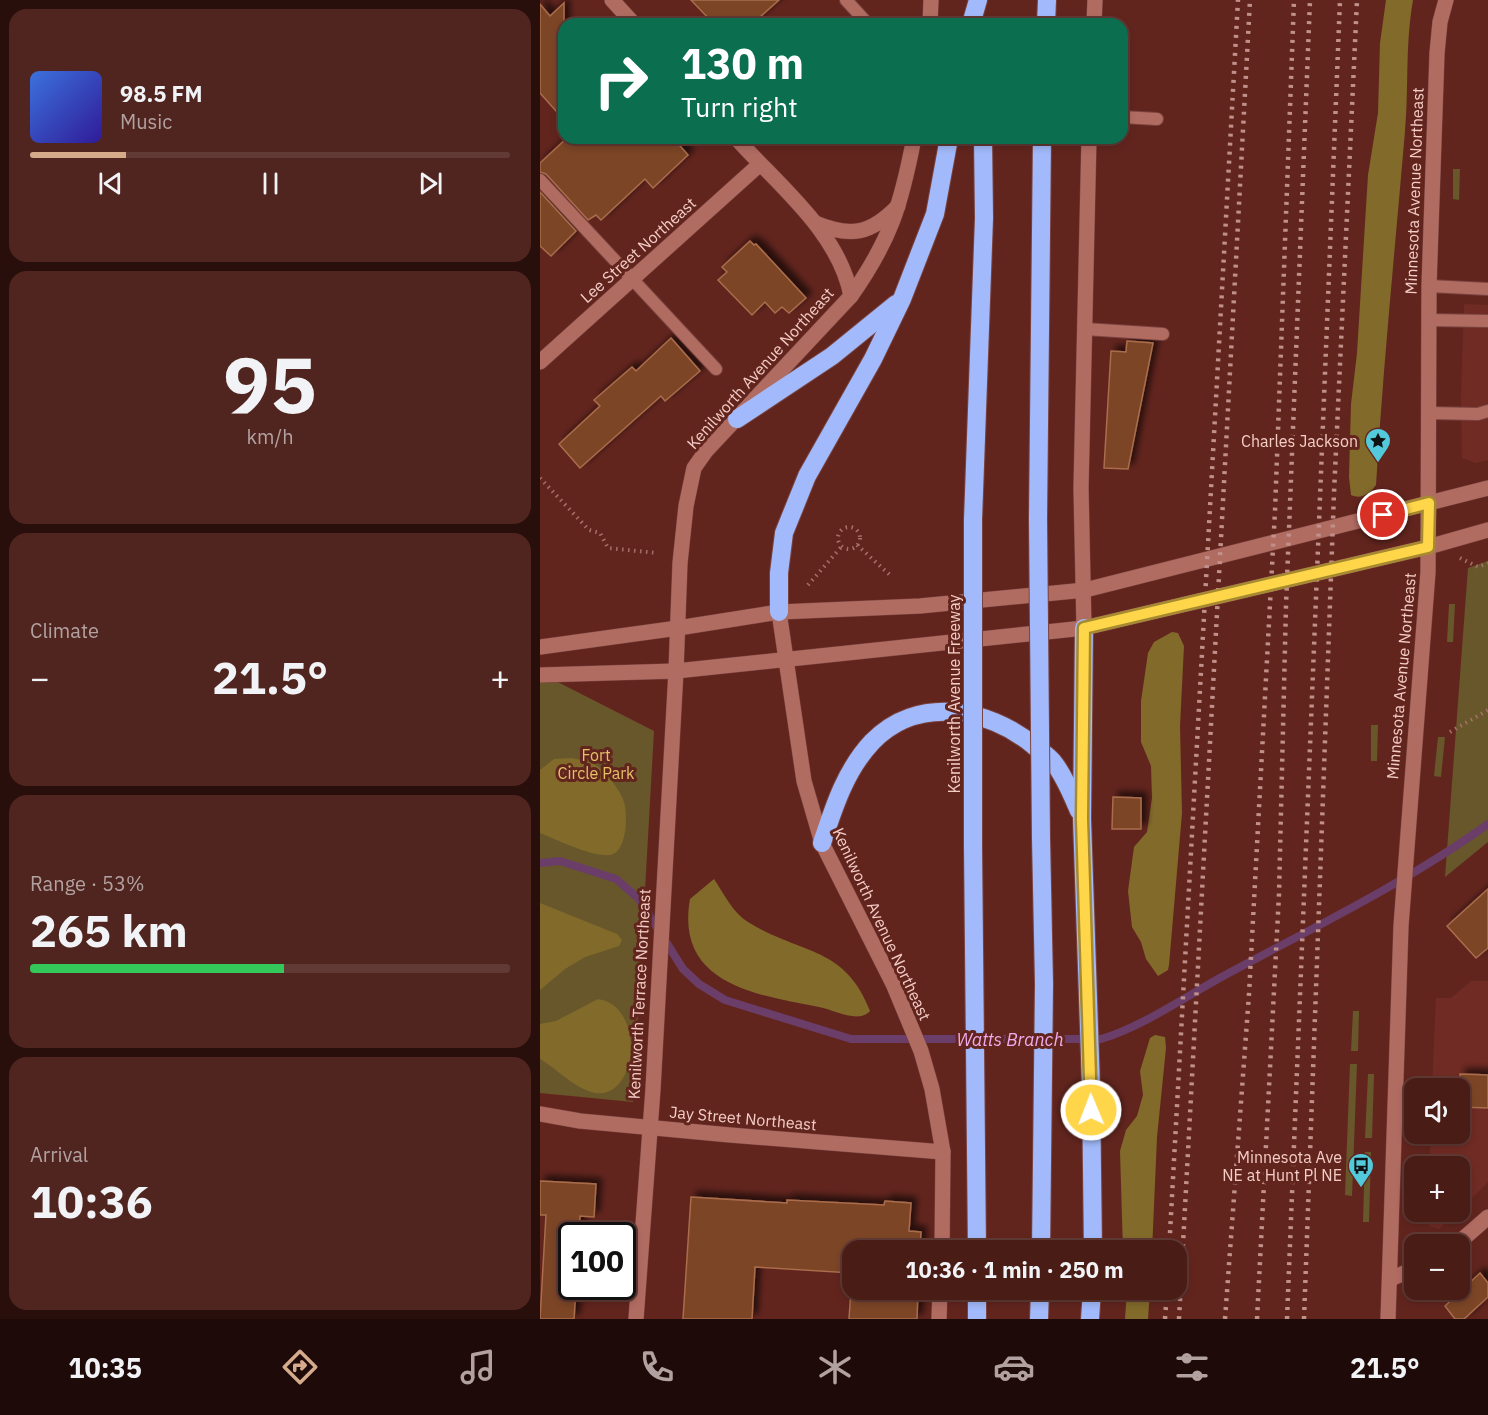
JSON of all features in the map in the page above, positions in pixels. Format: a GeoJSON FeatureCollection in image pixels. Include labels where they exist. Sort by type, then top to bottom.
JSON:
{"type":"FeatureCollection","features":[{"type":"Feature","properties":{"kind":"highway"},"geometry":{"type":"LineString","coordinates":[[973,18],[979,0]]}},
{"type":"Feature","properties":{"kind":"highway"},"geometry":{"type":"LineString","coordinates":[[979,0],[980,18]]}},
{"type":"Feature","properties":{"kind":"highway"},"geometry":{"type":"LineString","coordinates":[[1046,18],[1047,0]]}},
{"type":"Feature","properties":{"kind":"highway"},"geometry":{"type":"LineString","coordinates":[[779,612],[779,573],[784,533],[807,476],[873,359],[902,299],[935,214],[948,144]]}},
{"type":"Feature","properties":{"kind":"highway","name":"Kenilworth Avenue Freeway"},"geometry":{"type":"LineString","coordinates":[[977,1240],[973,520],[984,218],[982,144]]}},
{"type":"Feature","properties":{"kind":"highway"},"geometry":{"type":"LineString","coordinates":[[1041,1240],[1044,984],[1038,519],[1042,144]]}},
{"type":"Feature","properties":{"kind":"highway"},"geometry":{"type":"LineString","coordinates":[[737,420],[832,356],[902,299]]}},
{"type":"Feature","properties":{"kind":"highway"},"geometry":{"type":"LineString","coordinates":[[1084,628],[1082,819],[1091,1087],[1093,1240]]}},
{"type":"Feature","properties":{"kind":"highway"},"geometry":{"type":"LineString","coordinates":[[822,843],[848,775],[873,741],[890,729],[931,712],[969,712],[1016,731],[1053,762],[1070,789],[1082,819]]}},
{"type":"Feature","properties":{"kind":"highway"},"geometry":{"type":"LineString","coordinates":[[977,1300],[977,1319]]}},
{"type":"Feature","properties":{"kind":"highway"},"geometry":{"type":"LineString","coordinates":[[1039,1319],[1040,1300]]}},
{"type":"Feature","properties":{"kind":"highway"},"geometry":{"type":"LineString","coordinates":[[1090,1319],[1091,1300]]}},
{"type":"Feature","properties":{"kind":"main road"},"geometry":{"type":"LineString","coordinates":[[612,0],[628,18]]}},
{"type":"Feature","properties":{"kind":"main road"},"geometry":{"type":"LineString","coordinates":[[930,18],[931,0]]}},
{"type":"Feature","properties":{"kind":"main road"},"geometry":{"type":"LineString","coordinates":[[1094,18],[1095,0]]}},
{"type":"Feature","properties":{"kind":"main road","name":"Minnesota Avenue Northeast"},"geometry":{"type":"LineString","coordinates":[[1388,1319],[1406,844],[1421,678],[1428,547],[1428,320],[1437,53],[1440,22],[1446,0]]}},
{"type":"Feature","properties":{"kind":"main road"},"geometry":{"type":"LineString","coordinates":[[742,144],[815,224],[840,261],[848,277],[851,296]]}},
{"type":"Feature","properties":{"kind":"main road","name":"Kenilworth Avenue Northeast"},"geometry":{"type":"LineString","coordinates":[[676,671],[680,563],[689,484],[694,468],[706,451],[851,296],[888,238],[900,205],[913,144]]}},
{"type":"Feature","properties":{"kind":"main road"},"geometry":{"type":"LineString","coordinates":[[1084,628],[1085,590],[1081,488],[1089,144]]}},
{"type":"Feature","properties":{"kind":"main road","name":"Lee Street Northeast"},"geometry":{"type":"LineString","coordinates":[[540,362],[760,164]]}},
{"type":"Feature","properties":{"kind":"main road"},"geometry":{"type":"LineString","coordinates":[[815,224],[836,232],[852,233],[884,221],[900,205]]}},
{"type":"Feature","properties":{"kind":"main road"},"geometry":{"type":"LineString","coordinates":[[540,647],[779,612],[920,606],[1085,590],[1488,488]]}},
{"type":"Feature","properties":{"kind":"main road"},"geometry":{"type":"LineString","coordinates":[[540,675],[676,671],[786,659],[842,656],[1084,628],[1428,547],[1488,530]]}},
{"type":"Feature","properties":{"kind":"main road","name":"Kenilworth Avenue Northeast"},"geometry":{"type":"LineString","coordinates":[[779,612],[804,781],[822,843],[894,986],[921,1051],[933,1089],[943,1152],[942,1240]]}},
{"type":"Feature","properties":{"kind":"main road","name":"Kenilworth Terrace Northeast"},"geometry":{"type":"LineString","coordinates":[[636,1319],[660,960],[676,671]]}},
{"type":"Feature","properties":{"kind":"main road","name":"Jay Street Northeast"},"geometry":{"type":"LineString","coordinates":[[540,1114],[649,1127],[943,1152]]}},
{"type":"Feature","properties":{"kind":"main road"},"geometry":{"type":"LineString","coordinates":[[1469,1234],[1488,1217]]}},
{"type":"Feature","properties":{"kind":"main road"},"geometry":{"type":"LineString","coordinates":[[1390,1279],[1404,1273]]}},
{"type":"Feature","properties":{"kind":"main road"},"geometry":{"type":"LineString","coordinates":[[939,1319],[940,1300]]}},
{"type":"Feature","properties":{"kind":"lane"},"geometry":{"type":"LineString","coordinates":[[846,0],[862,18]]}},
{"type":"Feature","properties":{"kind":"lane"},"geometry":{"type":"LineString","coordinates":[[1128,117],[1157,119]]}},
{"type":"Feature","properties":{"kind":"lane"},"geometry":{"type":"LineString","coordinates":[[540,180],[716,369]]}},
{"type":"Feature","properties":{"kind":"lane"},"geometry":{"type":"LineString","coordinates":[[1429,286],[1488,289]]}},
{"type":"Feature","properties":{"kind":"lane"},"geometry":{"type":"LineString","coordinates":[[1428,320],[1488,321]]}},
{"type":"Feature","properties":{"kind":"lane"},"geometry":{"type":"LineString","coordinates":[[1084,329],[1163,334]]}},
{"type":"Feature","properties":{"kind":"lane"},"geometry":{"type":"LineString","coordinates":[[1429,413],[1478,414],[1488,411]]}},
{"type":"Feature","properties":{"kind":"path"},"geometry":{"type":"LineString","coordinates":[[540,478],[588,530],[600,533],[609,548],[657,552]]}},
{"type":"Feature","properties":{"kind":"path"},"geometry":{"type":"LineString","coordinates":[[848,526],[859,532],[860,537],[857,544],[849,549],[842,546],[837,539],[839,533],[848,526]]}},
{"type":"Feature","properties":{"kind":"path"},"geometry":{"type":"LineString","coordinates":[[857,544],[890,575]]}},
{"type":"Feature","properties":{"kind":"path"},"geometry":{"type":"LineString","coordinates":[[808,585],[842,546]]}},
{"type":"Feature","properties":{"kind":"path"},"geometry":{"type":"LineString","coordinates":[[1450,732],[1488,710]]}},
{"type":"Feature","properties":{"kind":"shaded area"},"geometry":{"type":"Polygon","coordinates":[[[1386,0],[1413,0],[1409,34],[1405,131],[1376,485],[1368,493],[1359,497],[1351,495],[1349,477],[1351,404],[1357,353],[1368,175],[1378,113],[1380,43],[1386,0]]]}},
{"type":"Feature","properties":{"kind":"shaded area"},"geometry":{"type":"Polygon","coordinates":[[[1464,304],[1488,305],[1488,460],[1475,463],[1462,458],[1461,396],[1464,304]]]}},
{"type":"Feature","properties":{"kind":"shaded area"},"geometry":{"type":"Polygon","coordinates":[[[1172,632],[1178,633],[1184,646],[1180,726],[1182,813],[1169,965],[1168,970],[1158,976],[1146,959],[1141,942],[1132,927],[1128,891],[1134,847],[1147,832],[1152,798],[1151,766],[1141,742],[1141,701],[1148,653],[1154,642],[1172,632]]]}},
{"type":"Feature","properties":{"kind":"shaded area"},"geometry":{"type":"Polygon","coordinates":[[[571,758],[598,766],[623,798],[626,815],[625,833],[616,853],[603,855],[594,853],[540,833],[540,770],[554,759],[571,758]]]}},
{"type":"Feature","properties":{"kind":"shaded area"},"geometry":{"type":"Polygon","coordinates":[[[714,879],[733,908],[748,922],[834,962],[860,990],[870,1011],[865,1015],[853,1016],[770,997],[725,980],[708,967],[695,950],[689,928],[690,899],[714,879]]]}},
{"type":"Feature","properties":{"kind":"shaded area"},"geometry":{"type":"Polygon","coordinates":[[[540,903],[617,934],[622,940],[619,946],[585,957],[565,969],[540,990],[540,903]]]}},
{"type":"Feature","properties":{"kind":"shaded area"},"geometry":{"type":"Polygon","coordinates":[[[1471,981],[1488,981],[1488,1182],[1470,1200],[1470,1156],[1430,1156],[1430,1144],[1470,1144],[1470,1078],[1432,1078],[1436,998],[1451,998],[1471,981]]]}},
{"type":"Feature","properties":{"kind":"shaded area"},"geometry":{"type":"Polygon","coordinates":[[[598,999],[614,1006],[624,1018],[630,1035],[627,1070],[619,1084],[607,1092],[591,1092],[584,1089],[540,1059],[540,1024],[556,1021],[598,999]]]}},
{"type":"Feature","properties":{"kind":"shaded area"},"geometry":{"type":"Polygon","coordinates":[[[1155,1035],[1165,1037],[1166,1048],[1157,1137],[1152,1240],[1123,1240],[1120,1151],[1126,1130],[1137,1116],[1143,1095],[1140,1071],[1150,1038],[1155,1035]]]}},
{"type":"Feature","properties":{"kind":"shaded area"},"geometry":{"type":"Polygon","coordinates":[[[1429,1222],[1446,1222],[1439,1229],[1429,1226],[1429,1222]]]}},
{"type":"Feature","properties":{"kind":"shaded area"},"geometry":{"type":"Polygon","coordinates":[[[1126,1300],[1149,1300],[1148,1319],[1125,1319],[1126,1300]]]}},
{"type":"Feature","properties":{"kind":"green space"},"geometry":{"type":"Polygon","coordinates":[[[1453,169],[1460,169],[1459,200],[1453,199],[1453,169]]]}},
{"type":"Feature","properties":{"kind":"green space"},"geometry":{"type":"Polygon","coordinates":[[[1488,561],[1488,842],[1445,877],[1468,568],[1488,561]]]}},
{"type":"Feature","properties":{"kind":"green space"},"geometry":{"type":"Polygon","coordinates":[[[1449,604],[1455,604],[1453,642],[1447,642],[1449,604]]]}},
{"type":"Feature","properties":{"kind":"green space","name":"Fort Circle Park"},"geometry":{"type":"Polygon","coordinates":[[[540,673],[654,731],[633,1102],[540,1093],[540,673]]]}},
{"type":"Feature","properties":{"kind":"green space"},"geometry":{"type":"Polygon","coordinates":[[[1371,725],[1378,725],[1377,761],[1371,761],[1371,725]]]}},
{"type":"Feature","properties":{"kind":"green space"},"geometry":{"type":"Polygon","coordinates":[[[1438,737],[1445,737],[1441,777],[1434,776],[1438,737]]]}},
{"type":"Feature","properties":{"kind":"green space"},"geometry":{"type":"Polygon","coordinates":[[[1353,1011],[1359,1011],[1358,1051],[1351,1051],[1353,1011]]]}},
{"type":"Feature","properties":{"kind":"green space"},"geometry":{"type":"Polygon","coordinates":[[[1350,1064],[1357,1064],[1352,1196],[1345,1195],[1350,1064]]]}},
{"type":"Feature","properties":{"kind":"green space"},"geometry":{"type":"Polygon","coordinates":[[[1368,1074],[1374,1074],[1372,1138],[1365,1138],[1368,1074]]]}},
{"type":"Feature","properties":{"kind":"green space"},"geometry":{"type":"Polygon","coordinates":[[[1365,1152],[1371,1152],[1369,1222],[1363,1222],[1365,1152]]]}},
{"type":"Feature","properties":{"kind":"building"},"geometry":{"type":"Polygon","coordinates":[[[691,0],[779,0],[759,18],[708,18],[691,0]]]}},
{"type":"Feature","properties":{"kind":"building"},"geometry":{"type":"Polygon","coordinates":[[[564,3],[564,18],[558,18],[558,113],[540,93],[540,4],[550,16],[564,3]]]}},
{"type":"Feature","properties":{"kind":"building"},"geometry":{"type":"Polygon","coordinates":[[[561,144],[678,144],[688,155],[653,188],[645,179],[601,220],[596,215],[588,220],[546,174],[540,172],[540,163],[561,144]]]}},
{"type":"Feature","properties":{"kind":"building"},"geometry":{"type":"Polygon","coordinates":[[[540,192],[576,231],[551,256],[540,246],[540,192]]]}},
{"type":"Feature","properties":{"kind":"building"},"geometry":{"type":"Polygon","coordinates":[[[750,241],[756,244],[806,298],[789,313],[782,307],[775,313],[765,302],[752,315],[718,280],[727,272],[722,267],[750,241]]]}},
{"type":"Feature","properties":{"kind":"building"},"geometry":{"type":"Polygon","coordinates":[[[671,338],[700,371],[665,401],[661,396],[580,468],[559,444],[600,406],[594,400],[632,367],[636,371],[671,338]]]}},
{"type":"Feature","properties":{"kind":"building"},"geometry":{"type":"Polygon","coordinates":[[[1127,341],[1153,343],[1128,469],[1104,468],[1111,351],[1126,352],[1127,341]]]}},
{"type":"Feature","properties":{"kind":"building"},"geometry":{"type":"Polygon","coordinates":[[[1113,797],[1141,798],[1141,829],[1112,829],[1113,797]]]}},
{"type":"Feature","properties":{"kind":"building"},"geometry":{"type":"Polygon","coordinates":[[[1488,889],[1488,948],[1476,958],[1447,926],[1488,889]]]}},
{"type":"Feature","properties":{"kind":"building"},"geometry":{"type":"Polygon","coordinates":[[[1460,1074],[1488,1075],[1488,1108],[1470,1107],[1470,1078],[1460,1078],[1460,1074]]]}},
{"type":"Feature","properties":{"kind":"building"},"geometry":{"type":"Polygon","coordinates":[[[540,1181],[596,1184],[594,1217],[580,1216],[580,1222],[558,1222],[558,1300],[575,1300],[574,1319],[540,1319],[546,1215],[540,1215],[540,1181]]]}},
{"type":"Feature","properties":{"kind":"building"},"geometry":{"type":"Polygon","coordinates":[[[691,1197],[787,1203],[787,1200],[884,1205],[885,1201],[911,1203],[909,1231],[921,1232],[921,1240],[842,1240],[842,1272],[755,1267],[752,1319],[683,1319],[691,1197]]]}},
{"type":"Feature","properties":{"kind":"building"},"geometry":{"type":"Polygon","coordinates":[[[1480,1273],[1488,1283],[1488,1297],[1464,1319],[1455,1319],[1445,1306],[1451,1300],[1470,1300],[1470,1282],[1480,1273]]]}},
{"type":"Feature","properties":{"kind":"building"},"geometry":{"type":"Polygon","coordinates":[[[850,1300],[918,1300],[917,1319],[849,1319],[850,1300]]]}},
{"type":"Feature","properties":{"kind":"waterway","name":"Watts Branch"},"geometry":{"type":"LineString","coordinates":[[540,863],[560,861],[616,879],[639,899],[683,969],[699,984],[725,1000],[851,1039],[1101,1039],[1149,1019],[1227,974],[1360,903],[1425,865],[1488,824]]}},
{"type":"Feature","properties":{"kind":"railway"},"geometry":{"type":"LineString","coordinates":[[1170,1240],[1238,0]]}},
{"type":"Feature","properties":{"kind":"railway"},"geometry":{"type":"LineString","coordinates":[[1179,1319],[1250,0]]}},
{"type":"Feature","properties":{"kind":"railway"},"geometry":{"type":"LineString","coordinates":[[1225,1319],[1249,994],[1275,511],[1294,0]]}},
{"type":"Feature","properties":{"kind":"railway"},"geometry":{"type":"LineString","coordinates":[[1257,1319],[1279,894],[1286,605],[1310,0]]}},
{"type":"Feature","properties":{"kind":"railway"},"geometry":{"type":"LineString","coordinates":[[1287,1319],[1340,0]]}},
{"type":"Feature","properties":{"kind":"railway"},"geometry":{"type":"LineString","coordinates":[[1304,1319],[1334,493],[1357,0]]}},
{"type":"Feature","properties":{"kind":"railway"},"geometry":{"type":"LineString","coordinates":[[1165,1319],[1166,1300]]}},
{"type":"Feature","properties":{"kind":"place","name":"Charles Jackson"},"geometry":{"type":"Point","coordinates":[1378,464]}},
{"type":"Feature","properties":{"kind":"place","name":"Minnesota Ave NE at Hunt Pl NE"},"geometry":{"type":"Point","coordinates":[1361,1189]}},
{"type":"Feature","properties":{"kind":"route"},"geometry":{"type":"LineString","coordinates":[[1091,1110],[1082,819],[1084,628],[1428,547],[1429,503],[1383,515]]}}]}
